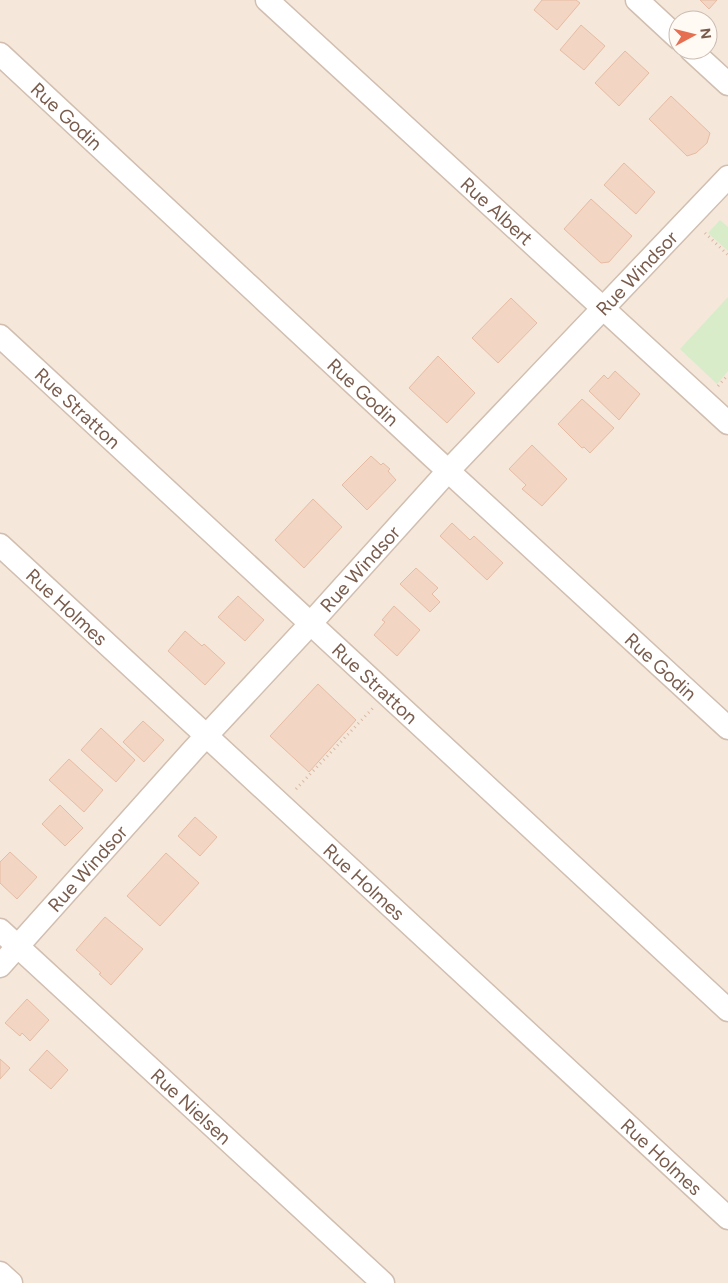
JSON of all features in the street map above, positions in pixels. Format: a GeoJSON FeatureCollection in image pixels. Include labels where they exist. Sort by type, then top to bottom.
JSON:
{"type":"FeatureCollection","features":[{"type":"Feature","properties":{"kind":"street","name":"Rue Albert"},"geometry":{"type":"LineString","coordinates":[[266,0],[728,423]]}},
{"type":"Feature","properties":{"kind":"street"},"geometry":{"type":"LineString","coordinates":[[637,0],[668,29]]}},
{"type":"Feature","properties":{"kind":"street","name":"Rue Godin"},"geometry":{"type":"LineString","coordinates":[[0,54],[448,471],[728,728]]}},
{"type":"Feature","properties":{"kind":"street"},"geometry":{"type":"LineString","coordinates":[[702,60],[728,84]]}},
{"type":"Feature","properties":{"kind":"street","name":"Rue Windsor"},"geometry":{"type":"LineString","coordinates":[[0,966],[207,735],[311,624],[448,471],[728,177]]}},
{"type":"Feature","properties":{"kind":"street","name":"Rue Stratton"},"geometry":{"type":"LineString","coordinates":[[0,336],[728,1010]]}},
{"type":"Feature","properties":{"kind":"street","name":"Rue Holmes"},"geometry":{"type":"LineString","coordinates":[[0,545],[728,1218]]}},
{"type":"Feature","properties":{"kind":"street","name":"Rue Nielsen"},"geometry":{"type":"LineString","coordinates":[[0,930],[383,1283]]}},
{"type":"Feature","properties":{"kind":"street"},"geometry":{"type":"LineString","coordinates":[[0,1273],[11,1283]]}},
{"type":"Feature","properties":{"kind":"path"},"geometry":{"type":"LineString","coordinates":[[705,233],[728,255]]}},
{"type":"Feature","properties":{"kind":"path"},"geometry":{"type":"LineString","coordinates":[[717,386],[728,374]]}},
{"type":"Feature","properties":{"kind":"path"},"geometry":{"type":"LineString","coordinates":[[292,793],[387,694]]}},
{"type":"Feature","properties":{"kind":"shaded area"},"geometry":{"type":"Polygon","coordinates":[[[0,0],[728,0],[728,1283],[0,1283],[0,0]]]}},
{"type":"Feature","properties":{"kind":"green space"},"geometry":{"type":"Polygon","coordinates":[[[720,220],[728,227],[728,251],[708,233],[720,220]]]}},
{"type":"Feature","properties":{"kind":"green space"},"geometry":{"type":"Polygon","coordinates":[[[728,297],[728,371],[717,384],[680,349],[728,297]]]}},
{"type":"Feature","properties":{"kind":"building"},"geometry":{"type":"Polygon","coordinates":[[[542,0],[576,0],[580,3],[557,30],[534,10],[542,0]]]}},
{"type":"Feature","properties":{"kind":"building"},"geometry":{"type":"Polygon","coordinates":[[[700,0],[717,0],[709,9],[700,0]]]}},
{"type":"Feature","properties":{"kind":"building"},"geometry":{"type":"Polygon","coordinates":[[[581,25],[605,46],[584,70],[560,50],[581,25]]]}},
{"type":"Feature","properties":{"kind":"building"},"geometry":{"type":"Polygon","coordinates":[[[625,51],[649,73],[619,106],[595,83],[625,51]]]}},
{"type":"Feature","properties":{"kind":"building"},"geometry":{"type":"Polygon","coordinates":[[[671,96],[710,133],[707,143],[696,153],[687,156],[649,119],[671,96]]]}},
{"type":"Feature","properties":{"kind":"building"},"geometry":{"type":"Polygon","coordinates":[[[624,163],[655,192],[636,214],[604,185],[624,163]]]}},
{"type":"Feature","properties":{"kind":"building"},"geometry":{"type":"Polygon","coordinates":[[[591,199],[632,236],[609,262],[601,263],[564,229],[591,199]]]}},
{"type":"Feature","properties":{"kind":"building"},"geometry":{"type":"Polygon","coordinates":[[[511,298],[537,323],[498,363],[472,338],[511,298]]]}},
{"type":"Feature","properties":{"kind":"building"},"geometry":{"type":"Polygon","coordinates":[[[438,356],[475,393],[447,423],[409,388],[438,356]]]}},
{"type":"Feature","properties":{"kind":"building"},"geometry":{"type":"Polygon","coordinates":[[[615,371],[640,394],[619,420],[589,391],[604,375],[608,379],[615,371]]]}},
{"type":"Feature","properties":{"kind":"building"},"geometry":{"type":"Polygon","coordinates":[[[582,399],[614,428],[590,453],[584,447],[582,448],[558,424],[582,399]]]}},
{"type":"Feature","properties":{"kind":"building"},"geometry":{"type":"Polygon","coordinates":[[[532,445],[567,479],[542,506],[522,489],[526,485],[509,469],[532,445]]]}},
{"type":"Feature","properties":{"kind":"building"},"geometry":{"type":"Polygon","coordinates":[[[371,456],[381,465],[383,463],[390,469],[388,471],[396,480],[367,510],[342,485],[371,456]]]}},
{"type":"Feature","properties":{"kind":"building"},"geometry":{"type":"Polygon","coordinates":[[[313,499],[342,527],[304,568],[275,540],[313,499]]]}},
{"type":"Feature","properties":{"kind":"building"},"geometry":{"type":"Polygon","coordinates":[[[452,523],[470,540],[474,536],[503,563],[487,580],[440,536],[452,523]]]}},
{"type":"Feature","properties":{"kind":"building"},"geometry":{"type":"Polygon","coordinates":[[[416,568],[438,588],[432,594],[440,602],[430,612],[400,584],[416,568]]]}},
{"type":"Feature","properties":{"kind":"building"},"geometry":{"type":"Polygon","coordinates":[[[238,596],[264,620],[245,641],[218,617],[238,596]]]}},
{"type":"Feature","properties":{"kind":"building"},"geometry":{"type":"Polygon","coordinates":[[[394,606],[420,630],[397,656],[374,635],[385,622],[382,620],[394,606]]]}},
{"type":"Feature","properties":{"kind":"building"},"geometry":{"type":"Polygon","coordinates":[[[185,631],[202,646],[204,644],[225,663],[205,685],[168,651],[185,631]]]}},
{"type":"Feature","properties":{"kind":"building"},"geometry":{"type":"Polygon","coordinates":[[[318,684],[356,720],[309,772],[270,736],[318,684]]]}},
{"type":"Feature","properties":{"kind":"building"},"geometry":{"type":"Polygon","coordinates":[[[143,721],[164,740],[144,762],[123,742],[143,721]]]}},
{"type":"Feature","properties":{"kind":"building"},"geometry":{"type":"Polygon","coordinates":[[[101,728],[135,760],[116,782],[81,750],[101,728]]]}},
{"type":"Feature","properties":{"kind":"building"},"geometry":{"type":"Polygon","coordinates":[[[69,759],[103,790],[84,812],[49,780],[69,759]]]}},
{"type":"Feature","properties":{"kind":"building"},"geometry":{"type":"Polygon","coordinates":[[[60,805],[83,828],[65,846],[42,824],[60,805]]]}},
{"type":"Feature","properties":{"kind":"building"},"geometry":{"type":"Polygon","coordinates":[[[195,817],[217,837],[200,856],[178,836],[195,817]]]}},
{"type":"Feature","properties":{"kind":"building"},"geometry":{"type":"Polygon","coordinates":[[[10,852],[37,877],[17,899],[0,883],[0,862],[10,852]]]}},
{"type":"Feature","properties":{"kind":"building"},"geometry":{"type":"Polygon","coordinates":[[[166,853],[199,883],[160,926],[127,896],[166,853]]]}},
{"type":"Feature","properties":{"kind":"building"},"geometry":{"type":"Polygon","coordinates":[[[105,917],[143,949],[111,985],[76,950],[105,917]]]}},
{"type":"Feature","properties":{"kind":"building"},"geometry":{"type":"Polygon","coordinates":[[[27,999],[49,1020],[30,1041],[22,1033],[20,1036],[5,1023],[27,999]]]}},
{"type":"Feature","properties":{"kind":"building"},"geometry":{"type":"Polygon","coordinates":[[[47,1050],[68,1070],[51,1089],[29,1070],[47,1050]]]}},
{"type":"Feature","properties":{"kind":"building"},"geometry":{"type":"Polygon","coordinates":[[[0,1059],[10,1068],[0,1079],[0,1059]]]}}]}
